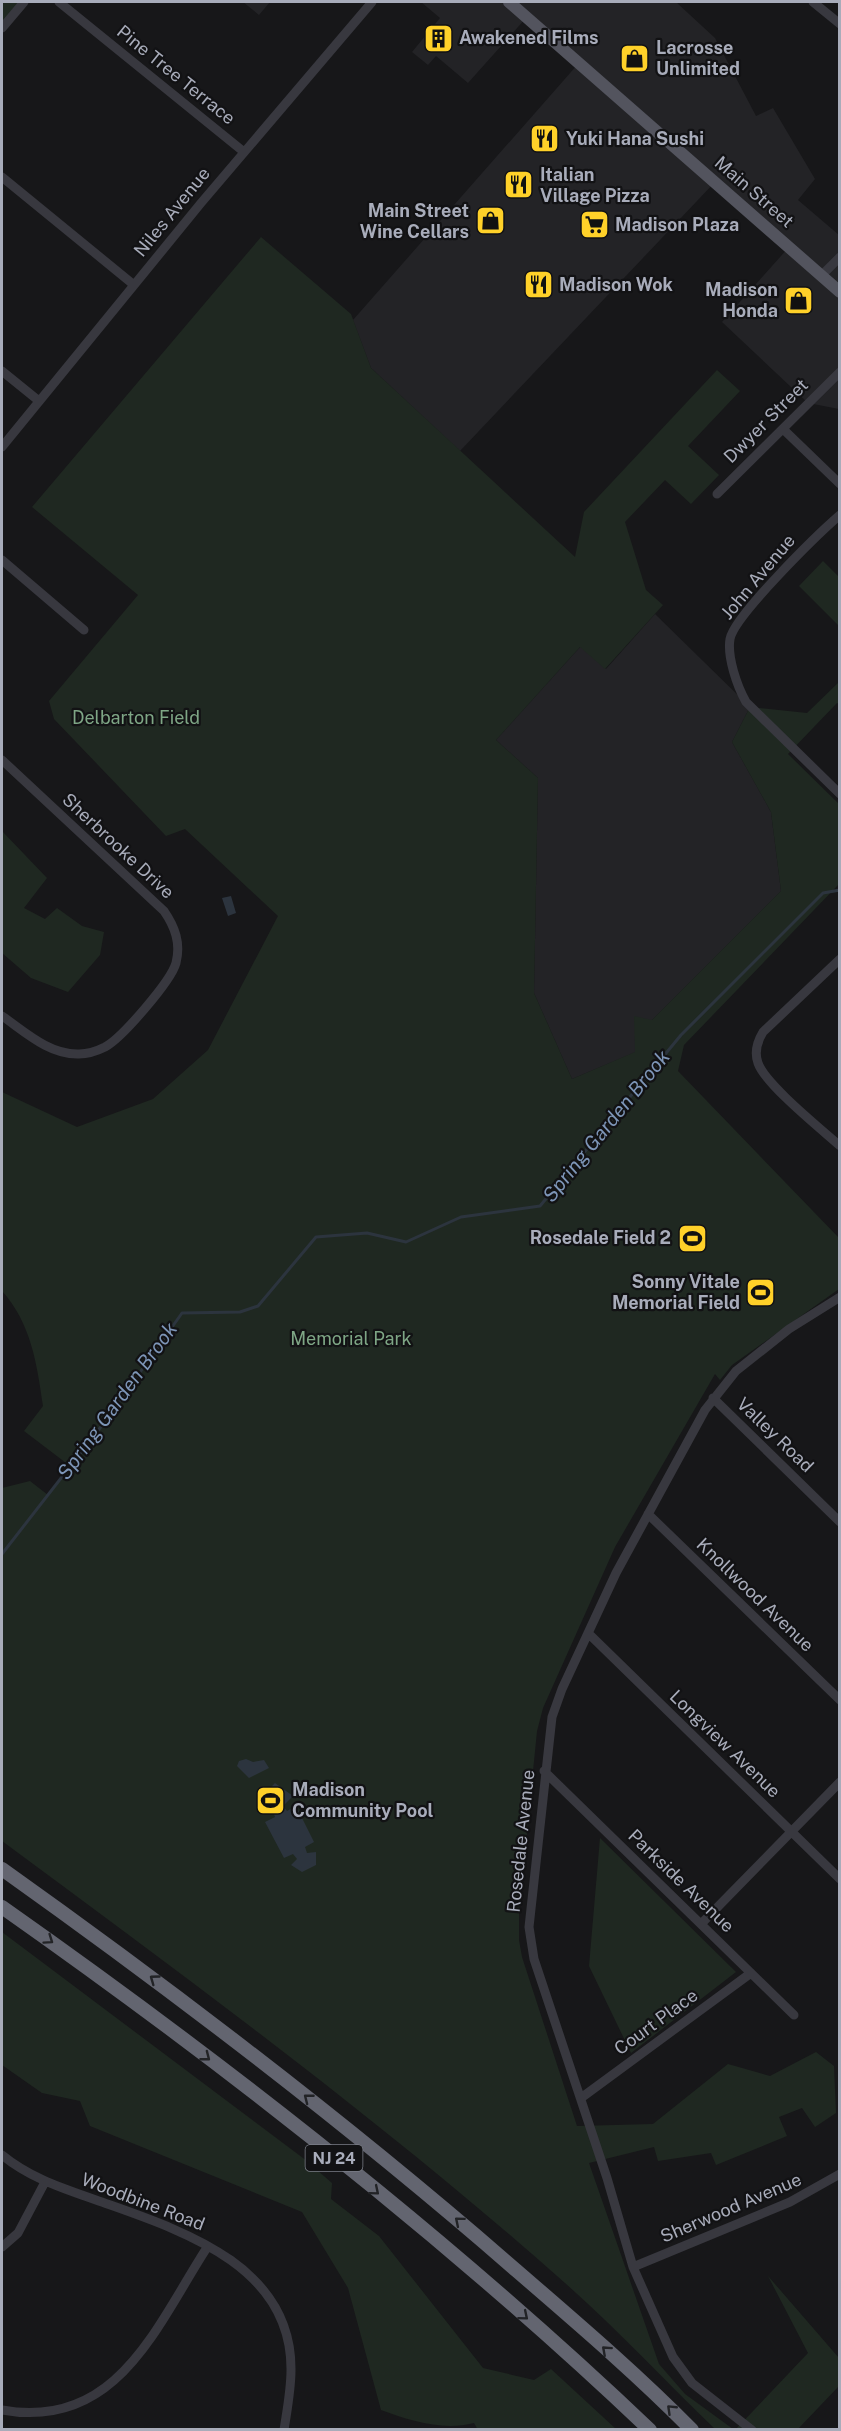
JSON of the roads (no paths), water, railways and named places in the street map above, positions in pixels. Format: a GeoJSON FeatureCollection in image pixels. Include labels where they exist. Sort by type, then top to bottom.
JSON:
{"type":"FeatureCollection","features":[{"type":"Feature","properties":{"kind":"highway","name":"NJ 24"},"geometry":{"type":"LineString","coordinates":[[2,1869],[170,1991],[369,2146],[541,2292],[692,2430]]}},
{"type":"Feature","properties":{"kind":"highway","name":"NJ 24"},"geometry":{"type":"LineString","coordinates":[[2,1907],[152,2015],[349,2170],[538,2329],[650,2430]]}},
{"type":"Feature","properties":{"kind":"main road","name":"Main Street"},"geometry":{"type":"LineString","coordinates":[[509,2],[840,292]]}},
{"type":"Feature","properties":{"kind":"street"},"geometry":{"type":"LineString","coordinates":[[2,28],[24,2]]}},
{"type":"Feature","properties":{"kind":"street","name":"Pine Tree Terrace"},"geometry":{"type":"LineString","coordinates":[[59,2],[244,152]]}},
{"type":"Feature","properties":{"kind":"street","name":"Niles Avenue"},"geometry":{"type":"LineString","coordinates":[[2,447],[244,152],[372,2]]}},
{"type":"Feature","properties":{"kind":"street"},"geometry":{"type":"LineString","coordinates":[[813,2],[840,24]]}},
{"type":"Feature","properties":{"kind":"street"},"geometry":{"type":"LineString","coordinates":[[2,177],[134,285]]}},
{"type":"Feature","properties":{"kind":"street"},"geometry":{"type":"LineString","coordinates":[[822,275],[840,257]]}},
{"type":"Feature","properties":{"kind":"street"},"geometry":{"type":"LineString","coordinates":[[2,371],[39,401]]}},
{"type":"Feature","properties":{"kind":"street","name":"Dwyer Street"},"geometry":{"type":"LineString","coordinates":[[717,494],[840,372]]}},
{"type":"Feature","properties":{"kind":"street"},"geometry":{"type":"LineString","coordinates":[[783,429],[840,484]]}},
{"type":"Feature","properties":{"kind":"street","name":"John Avenue"},"geometry":{"type":"LineString","coordinates":[[840,515],[797,554],[734,628],[729,646],[740,691],[752,710],[840,794]]}},
{"type":"Feature","properties":{"kind":"street"},"geometry":{"type":"LineString","coordinates":[[2,560],[84,630]]}},
{"type":"Feature","properties":{"kind":"street","name":"Sherbrooke Drive"},"geometry":{"type":"LineString","coordinates":[[2,760],[164,911],[176,931],[178,952],[176,965],[164,985],[116,1039],[94,1052],[71,1054],[58,1051],[2,1016]]}},
{"type":"Feature","properties":{"kind":"street"},"geometry":{"type":"LineString","coordinates":[[840,959],[763,1032],[759,1039],[756,1056],[766,1077],[840,1146]]}},
{"type":"Feature","properties":{"kind":"street","name":"Rosedale Avenue"},"geometry":{"type":"LineString","coordinates":[[752,2430],[682,2372],[672,2357],[633,2267],[581,2098],[530,1944],[529,1927],[549,1729],[556,1702],[588,1633],[648,1514],[713,1398],[736,1371],[789,1329],[840,1297]]}},
{"type":"Feature","properties":{"kind":"street","name":"Valley Road"},"geometry":{"type":"LineString","coordinates":[[713,1398],[840,1522]]}},
{"type":"Feature","properties":{"kind":"street","name":"Knollwood Avenue"},"geometry":{"type":"LineString","coordinates":[[648,1514],[840,1700]]}},
{"type":"Feature","properties":{"kind":"street","name":"Longview Avenue"},"geometry":{"type":"LineString","coordinates":[[588,1633],[840,1879]]}},
{"type":"Feature","properties":{"kind":"street","name":"Parkside Avenue"},"geometry":{"type":"LineString","coordinates":[[544,1771],[794,2015]]}},
{"type":"Feature","properties":{"kind":"street"},"geometry":{"type":"LineString","coordinates":[[701,1924],[840,1782]]}},
{"type":"Feature","properties":{"kind":"street","name":"Court Place"},"geometry":{"type":"LineString","coordinates":[[581,2098],[751,1973]]}},
{"type":"Feature","properties":{"kind":"street","name":"Woodbine Road"},"geometry":{"type":"LineString","coordinates":[[2,2155],[45,2182],[157,2222],[208,2246],[247,2273],[273,2302],[290,2349],[291,2369],[284,2430]]}},
{"type":"Feature","properties":{"kind":"street","name":"Sherwood Avenue"},"geometry":{"type":"LineString","coordinates":[[633,2267],[790,2202],[840,2174]]}},
{"type":"Feature","properties":{"kind":"street"},"geometry":{"type":"LineString","coordinates":[[2,2247],[18,2233],[45,2182]]}},
{"type":"Feature","properties":{"kind":"street"},"geometry":{"type":"LineString","coordinates":[[2,2410],[26,2413],[66,2408],[83,2403],[112,2385],[137,2359],[208,2246]]}},
{"type":"Feature","properties":{"kind":"waterway","name":"Spring Garden Brook"},"geometry":{"type":"LineString","coordinates":[[2,1554],[107,1419],[182,1313],[240,1312],[258,1306],[316,1237],[367,1233],[406,1242],[461,1217],[540,1206],[681,1035],[823,893],[840,890]]}},
{"type":"Feature","properties":{"kind":"place","name":"Awakened Films"},"geometry":{"type":"Point","coordinates":[438,38]}},
{"type":"Feature","properties":{"kind":"place","name":"Lacrosse Unlimited"},"geometry":{"type":"Point","coordinates":[635,58]}},
{"type":"Feature","properties":{"kind":"place","name":"Yuki Hana Sushi"},"geometry":{"type":"Point","coordinates":[545,139]}},
{"type":"Feature","properties":{"kind":"place","name":"Italian Village Pizza"},"geometry":{"type":"Point","coordinates":[519,185]}},
{"type":"Feature","properties":{"kind":"place","name":"Main Street Wine Cellars"},"geometry":{"type":"Point","coordinates":[490,221]}},
{"type":"Feature","properties":{"kind":"place","name":"Madison Plaza"},"geometry":{"type":"Point","coordinates":[594,225]}},
{"type":"Feature","properties":{"kind":"place","name":"Madison Wok"},"geometry":{"type":"Point","coordinates":[538,285]}},
{"type":"Feature","properties":{"kind":"place","name":"Madison Honda"},"geometry":{"type":"Point","coordinates":[799,300]}},
{"type":"Feature","properties":{"kind":"place","name":"Rosedale Field 2"},"geometry":{"type":"Point","coordinates":[692,1238]}},
{"type":"Feature","properties":{"kind":"place","name":"Sonny Vitale Memorial Field"},"geometry":{"type":"Point","coordinates":[761,1292]}},
{"type":"Feature","properties":{"kind":"place","name":"Madison Community Pool"},"geometry":{"type":"Point","coordinates":[271,1800]}},
{"type":"Feature","properties":{"kind":"park label","name":"Delbarton Field"},"geometry":{"type":"Point","coordinates":[136,718]}},
{"type":"Feature","properties":{"kind":"park label","name":"Memorial Park"},"geometry":{"type":"Point","coordinates":[351,1339]}}]}
